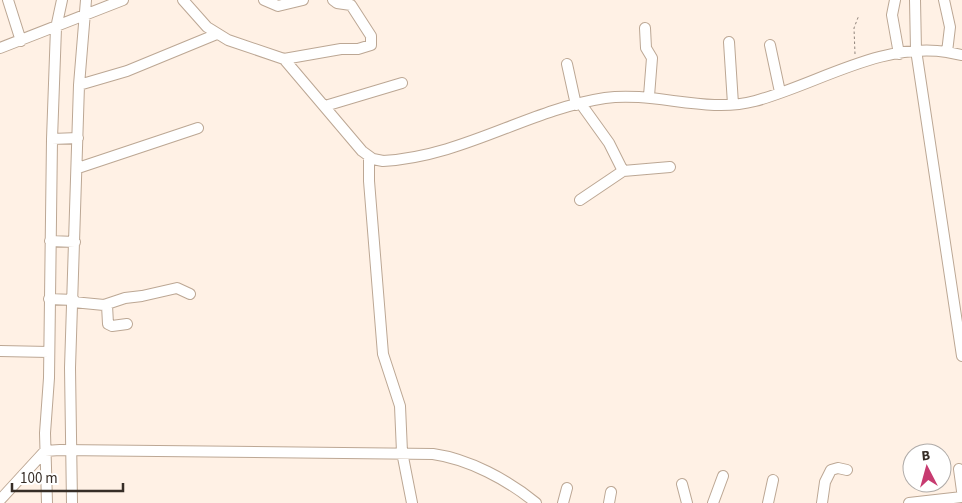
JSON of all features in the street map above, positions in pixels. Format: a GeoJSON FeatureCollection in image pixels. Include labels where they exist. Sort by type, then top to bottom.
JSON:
{"type":"FeatureCollection","features":[{"type":"Feature","properties":{"kind":"street"},"geometry":{"type":"LineString","coordinates":[[8,0],[21,41]]}},
{"type":"Feature","properties":{"kind":"street"},"geometry":{"type":"LineString","coordinates":[[46,503],[52,451],[49,352],[55,299],[62,0]]}},
{"type":"Feature","properties":{"kind":"street"},"geometry":{"type":"LineString","coordinates":[[72,503],[70,368],[74,301],[79,85],[86,0]]}},
{"type":"Feature","properties":{"kind":"street"},"geometry":{"type":"LineString","coordinates":[[0,48],[123,0]]}},
{"type":"Feature","properties":{"kind":"street"},"geometry":{"type":"LineString","coordinates":[[183,0],[199,19],[217,34],[235,43],[284,59],[341,49],[358,49],[371,45],[371,36],[350,5],[337,3],[332,0]]}},
{"type":"Feature","properties":{"kind":"street"},"geometry":{"type":"LineString","coordinates":[[264,0],[278,6],[303,0]]}},
{"type":"Feature","properties":{"kind":"street"},"geometry":{"type":"LineString","coordinates":[[895,0],[892,15],[899,54]]}},
{"type":"Feature","properties":{"kind":"street"},"geometry":{"type":"LineString","coordinates":[[915,0],[916,50],[962,356]]}},
{"type":"Feature","properties":{"kind":"street"},"geometry":{"type":"LineString","coordinates":[[944,0],[950,28],[947,52]]}},
{"type":"Feature","properties":{"kind":"street"},"geometry":{"type":"LineString","coordinates":[[645,28],[646,48],[652,58],[649,96]]}},
{"type":"Feature","properties":{"kind":"street"},"geometry":{"type":"LineString","coordinates":[[79,85],[127,71],[217,34]]}},
{"type":"Feature","properties":{"kind":"street"},"geometry":{"type":"LineString","coordinates":[[729,42],[733,104]]}},
{"type":"Feature","properties":{"kind":"street"},"geometry":{"type":"LineString","coordinates":[[770,45],[780,92]]}},
{"type":"Feature","properties":{"kind":"street"},"geometry":{"type":"LineString","coordinates":[[284,59],[369,157],[378,160],[396,160],[449,150],[539,116],[579,104],[624,96],[649,96],[707,104],[733,104],[753,101],[856,65],[916,50],[962,55]]}},
{"type":"Feature","properties":{"kind":"street"},"geometry":{"type":"LineString","coordinates":[[567,64],[579,104],[609,143],[623,171]]}},
{"type":"Feature","properties":{"kind":"street"},"geometry":{"type":"LineString","coordinates":[[325,106],[402,83]]}},
{"type":"Feature","properties":{"kind":"street"},"geometry":{"type":"LineString","coordinates":[[78,168],[198,128]]}},
{"type":"Feature","properties":{"kind":"street"},"geometry":{"type":"LineString","coordinates":[[59,138],[78,138]]}},
{"type":"Feature","properties":{"kind":"street"},"geometry":{"type":"LineString","coordinates":[[369,157],[369,181],[382,345],[400,406],[402,452],[412,503]]}},
{"type":"Feature","properties":{"kind":"street"},"geometry":{"type":"LineString","coordinates":[[580,200],[623,171],[670,167]]}},
{"type":"Feature","properties":{"kind":"street"},"geometry":{"type":"LineString","coordinates":[[56,241],[75,242]]}},
{"type":"Feature","properties":{"kind":"street"},"geometry":{"type":"LineString","coordinates":[[55,299],[107,305],[125,298],[172,289],[180,289],[190,294]]}},
{"type":"Feature","properties":{"kind":"street"},"geometry":{"type":"LineString","coordinates":[[107,305],[108,324],[112,326],[126,324]]}},
{"type":"Feature","properties":{"kind":"street"},"geometry":{"type":"LineString","coordinates":[[0,352],[49,352]]}},
{"type":"Feature","properties":{"kind":"street"},"geometry":{"type":"LineString","coordinates":[[0,500],[52,451],[71,450],[402,452],[450,456],[515,487],[536,503]]}},
{"type":"Feature","properties":{"kind":"street"},"geometry":{"type":"LineString","coordinates":[[822,503],[825,482],[831,470],[838,468],[847,470]]}},
{"type":"Feature","properties":{"kind":"street"},"geometry":{"type":"LineString","coordinates":[[959,468],[962,491]]}},
{"type":"Feature","properties":{"kind":"street"},"geometry":{"type":"LineString","coordinates":[[713,503],[723,476]]}},
{"type":"Feature","properties":{"kind":"street"},"geometry":{"type":"LineString","coordinates":[[768,503],[773,480]]}},
{"type":"Feature","properties":{"kind":"street"},"geometry":{"type":"LineString","coordinates":[[682,484],[687,503]]}},
{"type":"Feature","properties":{"kind":"street"},"geometry":{"type":"LineString","coordinates":[[563,503],[567,488]]}},
{"type":"Feature","properties":{"kind":"street"},"geometry":{"type":"LineString","coordinates":[[609,503],[611,492]]}},
{"type":"Feature","properties":{"kind":"street"},"geometry":{"type":"LineString","coordinates":[[914,503],[962,497]]}},
{"type":"Feature","properties":{"kind":"path"},"geometry":{"type":"LineString","coordinates":[[856,65],[854,28],[859,15]]}}]}
